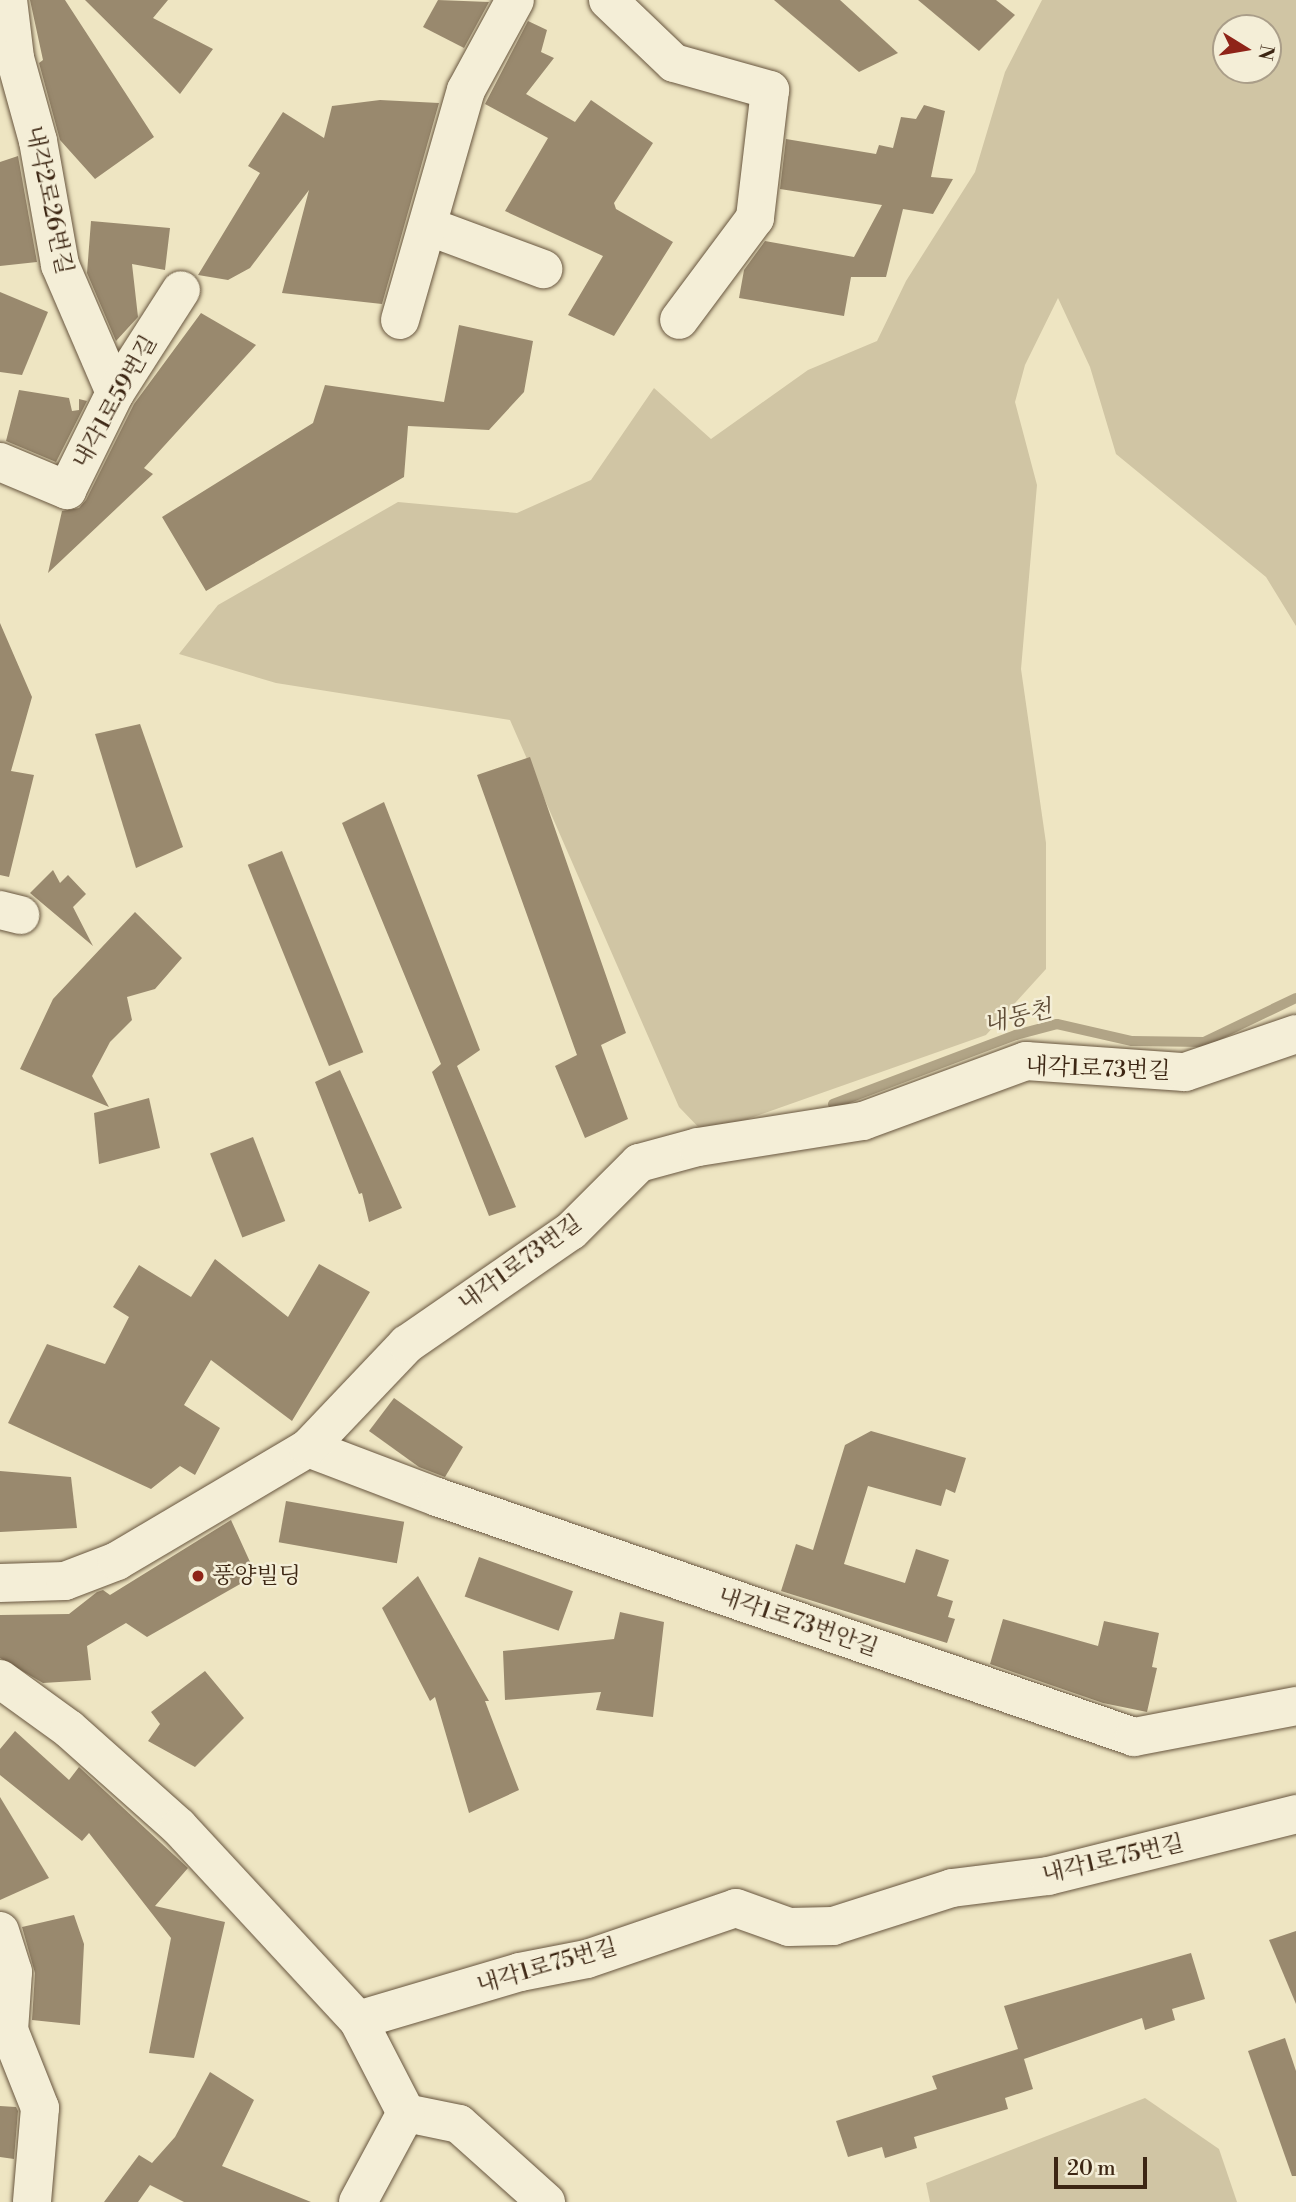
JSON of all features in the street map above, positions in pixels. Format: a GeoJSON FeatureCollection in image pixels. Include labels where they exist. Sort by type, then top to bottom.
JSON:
{"type":"FeatureCollection","features":[{"type":"Feature","properties":{"kind":"street","name":"내각2로26번길"},"geometry":{"type":"LineString","coordinates":[[8,0],[15,58],[38,141],[60,265],[115,393]]}},
{"type":"Feature","properties":{"kind":"street"},"geometry":{"type":"LineString","coordinates":[[400,320],[430,227],[466,90],[515,0]]}},
{"type":"Feature","properties":{"kind":"street"},"geometry":{"type":"LineString","coordinates":[[608,0],[674,63],[770,90],[755,218],[680,320]]}},
{"type":"Feature","properties":{"kind":"street"},"geometry":{"type":"LineString","coordinates":[[430,227],[542,268]]}},
{"type":"Feature","properties":{"kind":"street","name":"내각1로59번길"},"geometry":{"type":"LineString","coordinates":[[0,462],[66,490],[115,393],[181,290]]}},
{"type":"Feature","properties":{"kind":"street","name":"내각1로73번길"},"geometry":{"type":"LineString","coordinates":[[0,1583],[65,1581],[117,1561],[308,1448],[407,1345],[571,1231],[639,1163],[698,1147],[863,1121],[1026,1061],[1185,1072],[1296,1034]]}},
{"type":"Feature","properties":{"kind":"street","name":"내각1로73번안길"},"geometry":{"type":"LineString","coordinates":[[308,1448],[437,1497],[1134,1737],[1296,1706]]}},
{"type":"Feature","properties":{"kind":"street"},"geometry":{"type":"LineString","coordinates":[[0,1679],[69,1729],[178,1827],[358,2020],[406,2113]]}},
{"type":"Feature","properties":{"kind":"street","name":"내각1로75번길"},"geometry":{"type":"LineString","coordinates":[[358,2020],[520,1972],[587,1959],[736,1908],[789,1927],[833,1926],[952,1888],[1048,1876],[1296,1814]]}},
{"type":"Feature","properties":{"kind":"street"},"geometry":{"type":"LineString","coordinates":[[0,1930],[13,1972],[9,2030],[40,2108],[32,2202]]}},
{"type":"Feature","properties":{"kind":"street"},"geometry":{"type":"LineString","coordinates":[[358,2202],[406,2113]]}},
{"type":"Feature","properties":{"kind":"street"},"geometry":{"type":"LineString","coordinates":[[406,2113],[460,2124],[546,2202]]}},
{"type":"Feature","properties":{"kind":"shaded area"},"geometry":{"type":"Polygon","coordinates":[[[1042,0],[1296,0],[1296,626],[1266,577],[1116,454],[1090,367],[1058,298],[1025,365],[1015,402],[1037,485],[1021,669],[1046,843],[1046,969],[986,1035],[705,1134],[679,1107],[510,720],[276,683],[179,654],[218,605],[398,502],[517,513],[591,480],[654,388],[711,439],[808,370],[877,341],[906,281],[975,172],[1005,72],[1042,0]]]}},
{"type":"Feature","properties":{"kind":"shaded area"},"geometry":{"type":"Polygon","coordinates":[[[1145,2098],[1219,2149],[1237,2202],[930,2202],[926,2183],[1145,2098]]]}},
{"type":"Feature","properties":{"kind":"building"},"geometry":{"type":"Polygon","coordinates":[[[30,0],[65,0],[154,137],[95,179],[60,140],[39,63],[43,60],[30,0]]]}},
{"type":"Feature","properties":{"kind":"building"},"geometry":{"type":"Polygon","coordinates":[[[85,0],[168,0],[153,18],[213,49],[180,94],[85,0]]]}},
{"type":"Feature","properties":{"kind":"building"},"geometry":{"type":"Polygon","coordinates":[[[438,0],[489,2],[464,48],[423,27],[438,0]]]}},
{"type":"Feature","properties":{"kind":"building"},"geometry":{"type":"Polygon","coordinates":[[[774,0],[840,0],[898,53],[859,72],[774,0]]]}},
{"type":"Feature","properties":{"kind":"building"},"geometry":{"type":"Polygon","coordinates":[[[918,0],[996,0],[1015,15],[979,51],[918,0]]]}},
{"type":"Feature","properties":{"kind":"building"},"geometry":{"type":"Polygon","coordinates":[[[528,21],[547,30],[541,52],[554,58],[526,94],[575,122],[591,100],[653,143],[614,203],[616,209],[673,242],[614,336],[568,315],[603,256],[505,211],[548,138],[485,104],[528,21]]]}},
{"type":"Feature","properties":{"kind":"building"},"geometry":{"type":"Polygon","coordinates":[[[380,100],[439,103],[382,304],[282,293],[309,190],[250,268],[228,280],[198,275],[260,173],[248,166],[283,112],[324,138],[332,106],[380,100]]]}},
{"type":"Feature","properties":{"kind":"building"},"geometry":{"type":"Polygon","coordinates":[[[924,105],[945,111],[931,177],[953,179],[933,214],[903,209],[886,277],[851,277],[844,316],[739,298],[744,270],[765,241],[854,257],[882,205],[780,189],[786,139],[876,154],[879,145],[893,148],[901,117],[916,119],[924,105]]]}},
{"type":"Feature","properties":{"kind":"building"},"geometry":{"type":"Polygon","coordinates":[[[18,156],[37,262],[0,266],[0,162],[18,156]]]}},
{"type":"Feature","properties":{"kind":"building"},"geometry":{"type":"Polygon","coordinates":[[[91,221],[170,228],[165,270],[132,264],[138,317],[116,341],[87,273],[91,221]]]}},
{"type":"Feature","properties":{"kind":"building"},"geometry":{"type":"Polygon","coordinates":[[[0,292],[48,312],[22,375],[0,372],[0,292]]]}},
{"type":"Feature","properties":{"kind":"building"},"geometry":{"type":"Polygon","coordinates":[[[201,313],[256,345],[144,468],[153,474],[48,573],[62,511],[79,508],[86,500],[134,404],[201,313]]]}},
{"type":"Feature","properties":{"kind":"building"},"geometry":{"type":"Polygon","coordinates":[[[459,325],[533,341],[524,392],[489,430],[408,426],[404,477],[206,591],[162,517],[313,423],[325,385],[444,402],[459,325]]]}},
{"type":"Feature","properties":{"kind":"building"},"geometry":{"type":"Polygon","coordinates":[[[19,390],[69,398],[72,411],[79,410],[79,399],[87,401],[56,462],[6,441],[19,390]]]}},
{"type":"Feature","properties":{"kind":"building"},"geometry":{"type":"Polygon","coordinates":[[[0,623],[32,697],[11,771],[34,775],[9,877],[0,875],[0,623]]]}},
{"type":"Feature","properties":{"kind":"building"},"geometry":{"type":"Polygon","coordinates":[[[140,724],[183,847],[136,868],[95,734],[140,724]]]}},
{"type":"Feature","properties":{"kind":"building"},"geometry":{"type":"Polygon","coordinates":[[[530,757],[626,1033],[601,1045],[628,1119],[585,1138],[555,1066],[577,1055],[477,775],[530,757]]]}},
{"type":"Feature","properties":{"kind":"building"},"geometry":{"type":"Polygon","coordinates":[[[384,802],[480,1050],[457,1066],[516,1207],[489,1216],[432,1072],[441,1064],[342,823],[384,802]]]}},
{"type":"Feature","properties":{"kind":"building"},"geometry":{"type":"Polygon","coordinates":[[[282,851],[363,1052],[329,1066],[248,865],[282,851]]]}},
{"type":"Feature","properties":{"kind":"building"},"geometry":{"type":"Polygon","coordinates":[[[53,870],[60,883],[68,875],[86,894],[73,907],[93,946],[30,893],[53,870]]]}},
{"type":"Feature","properties":{"kind":"building"},"geometry":{"type":"Polygon","coordinates":[[[135,912],[182,958],[155,989],[127,997],[132,1020],[110,1042],[92,1076],[109,1107],[20,1069],[53,999],[135,912]]]}},
{"type":"Feature","properties":{"kind":"building"},"geometry":{"type":"Polygon","coordinates":[[[340,1070],[402,1208],[369,1222],[362,1193],[359,1194],[315,1082],[340,1070]]]}},
{"type":"Feature","properties":{"kind":"building"},"geometry":{"type":"Polygon","coordinates":[[[149,1098],[160,1148],[99,1164],[94,1113],[149,1098]]]}},
{"type":"Feature","properties":{"kind":"building"},"geometry":{"type":"Polygon","coordinates":[[[253,1137],[285,1221],[242,1238],[210,1153],[253,1137]]]}},
{"type":"Feature","properties":{"kind":"building"},"geometry":{"type":"Polygon","coordinates":[[[215,1259],[288,1317],[319,1264],[370,1292],[292,1421],[211,1360],[184,1405],[220,1428],[195,1475],[180,1466],[151,1489],[8,1423],[47,1344],[105,1364],[129,1317],[113,1307],[139,1265],[191,1297],[215,1259]]]}},
{"type":"Feature","properties":{"kind":"building"},"geometry":{"type":"Polygon","coordinates":[[[394,1398],[463,1447],[445,1477],[419,1467],[369,1431],[394,1398]]]}},
{"type":"Feature","properties":{"kind":"building"},"geometry":{"type":"Polygon","coordinates":[[[871,1431],[966,1458],[955,1493],[946,1489],[941,1506],[868,1486],[844,1564],[905,1583],[916,1549],[949,1560],[937,1596],[953,1601],[948,1617],[955,1619],[947,1643],[781,1591],[796,1544],[813,1550],[845,1445],[871,1431]]]}},
{"type":"Feature","properties":{"kind":"building"},"geometry":{"type":"Polygon","coordinates":[[[0,1471],[71,1477],[77,1528],[0,1532],[0,1471]]]}},
{"type":"Feature","properties":{"kind":"building"},"geometry":{"type":"Polygon","coordinates":[[[286,1501],[404,1522],[397,1563],[279,1542],[286,1501]]]}},
{"type":"Feature","properties":{"kind":"building","name":"풍양빌딩"},"geometry":{"type":"Polygon","coordinates":[[[231,1520],[256,1575],[147,1637],[126,1623],[87,1646],[91,1680],[43,1683],[0,1658],[0,1615],[69,1614],[97,1592],[103,1590],[110,1595],[231,1520]]]}},
{"type":"Feature","properties":{"kind":"building"},"geometry":{"type":"Polygon","coordinates":[[[479,1557],[573,1591],[559,1631],[465,1596],[479,1557]]]}},
{"type":"Feature","properties":{"kind":"building"},"geometry":{"type":"Polygon","coordinates":[[[418,1576],[489,1701],[485,1701],[519,1790],[469,1813],[435,1697],[430,1701],[382,1608],[418,1576]]]}},
{"type":"Feature","properties":{"kind":"building"},"geometry":{"type":"Polygon","coordinates":[[[620,1612],[664,1622],[653,1717],[596,1710],[601,1692],[505,1700],[503,1651],[614,1639],[620,1612]]]}},
{"type":"Feature","properties":{"kind":"building"},"geometry":{"type":"Polygon","coordinates":[[[1003,1619],[1098,1646],[1104,1621],[1159,1633],[1152,1667],[1157,1668],[1147,1712],[1103,1703],[990,1664],[1003,1619]]]}},
{"type":"Feature","properties":{"kind":"building"},"geometry":{"type":"Polygon","coordinates":[[[205,1671],[244,1718],[195,1767],[148,1741],[160,1724],[151,1712],[205,1671]]]}},
{"type":"Feature","properties":{"kind":"building"},"geometry":{"type":"Polygon","coordinates":[[[15,1731],[69,1780],[79,1767],[188,1868],[155,1906],[225,1922],[194,2058],[149,2053],[171,1938],[89,1833],[82,1841],[0,1775],[0,1749],[15,1731]]]}},
{"type":"Feature","properties":{"kind":"building"},"geometry":{"type":"Polygon","coordinates":[[[0,1797],[49,1878],[0,1900],[0,1797]]]}},
{"type":"Feature","properties":{"kind":"building"},"geometry":{"type":"Polygon","coordinates":[[[74,1915],[84,1944],[80,2025],[32,2020],[35,1973],[22,1927],[74,1915]]]}},
{"type":"Feature","properties":{"kind":"building"},"geometry":{"type":"Polygon","coordinates":[[[1296,1931],[1296,2004],[1269,1940],[1296,1931]]]}},
{"type":"Feature","properties":{"kind":"building"},"geometry":{"type":"Polygon","coordinates":[[[1191,1953],[1205,1999],[1172,2009],[1175,2020],[1145,2030],[1142,2018],[1024,2059],[1033,2089],[1005,2098],[1008,2109],[914,2137],[917,2148],[885,2158],[882,2147],[848,2157],[836,2121],[937,2089],[932,2076],[1018,2049],[1004,2006],[1191,1953]]]}},
{"type":"Feature","properties":{"kind":"building"},"geometry":{"type":"Polygon","coordinates":[[[1285,2038],[1296,2071],[1296,2176],[1292,2176],[1248,2051],[1285,2038]]]}},
{"type":"Feature","properties":{"kind":"building"},"geometry":{"type":"Polygon","coordinates":[[[210,2072],[254,2100],[222,2166],[311,2202],[184,2202],[150,2185],[138,2202],[104,2202],[139,2155],[152,2163],[175,2137],[210,2072]]]}},
{"type":"Feature","properties":{"kind":"building"},"geometry":{"type":"Polygon","coordinates":[[[0,2106],[16,2107],[18,2111],[14,2159],[0,2157],[0,2106]]]}},
{"type":"Feature","properties":{"kind":"waterway","name":"내동천"},"geometry":{"type":"LineString","coordinates":[[833,1104],[1016,1035],[1057,1024],[1132,1041],[1204,1042],[1296,998]]}},
{"type":"Feature","properties":{"kind":"place","name":"풍양빌딩"},"geometry":{"type":"Point","coordinates":[198,1576]}}]}
